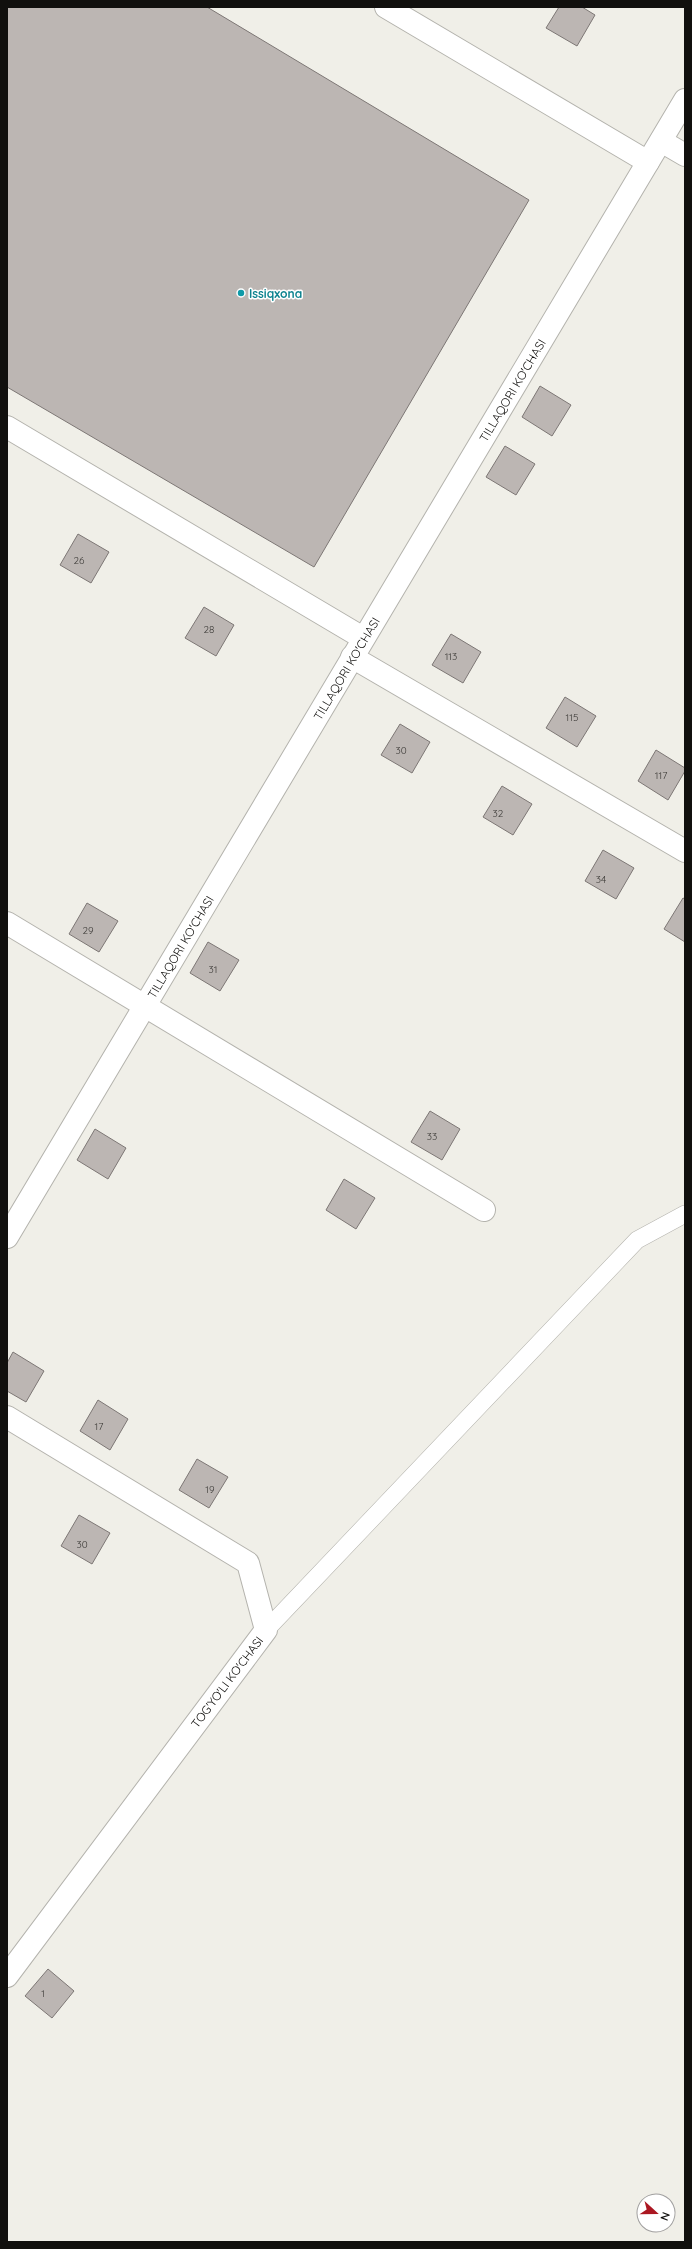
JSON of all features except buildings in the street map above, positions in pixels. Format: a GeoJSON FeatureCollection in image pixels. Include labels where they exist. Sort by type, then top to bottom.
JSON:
{"type":"FeatureCollection","features":[{"type":"Feature","properties":{"kind":"street"},"geometry":{"type":"LineString","coordinates":[[386,7],[648,162]]}},
{"type":"Feature","properties":{"kind":"street","name":"TILLAQORI KO'CHASI"},"geometry":{"type":"LineString","coordinates":[[7,1237],[685,100]]}},
{"type":"Feature","properties":{"kind":"street"},"geometry":{"type":"LineString","coordinates":[[661,141],[685,155]]}},
{"type":"Feature","properties":{"kind":"street"},"geometry":{"type":"LineString","coordinates":[[7,427],[364,638]]}},
{"type":"Feature","properties":{"kind":"street"},"geometry":{"type":"LineString","coordinates":[[352,657],[685,851]]}},
{"type":"Feature","properties":{"kind":"street"},"geometry":{"type":"LineString","coordinates":[[7,923],[484,1210]]}},
{"type":"Feature","properties":{"kind":"street","name":"TOG'YO'LI KO'CHASI"},"geometry":{"type":"LineString","coordinates":[[7,1417],[248,1563],[266,1630],[7,1976]]}},
{"type":"Feature","properties":{"kind":"lane"},"geometry":{"type":"LineString","coordinates":[[266,1630],[637,1240],[685,1214]]}},
{"type":"Feature","properties":{"kind":"place","name":"Issiqxona"},"geometry":{"type":"Point","coordinates":[241,293]}}]}
